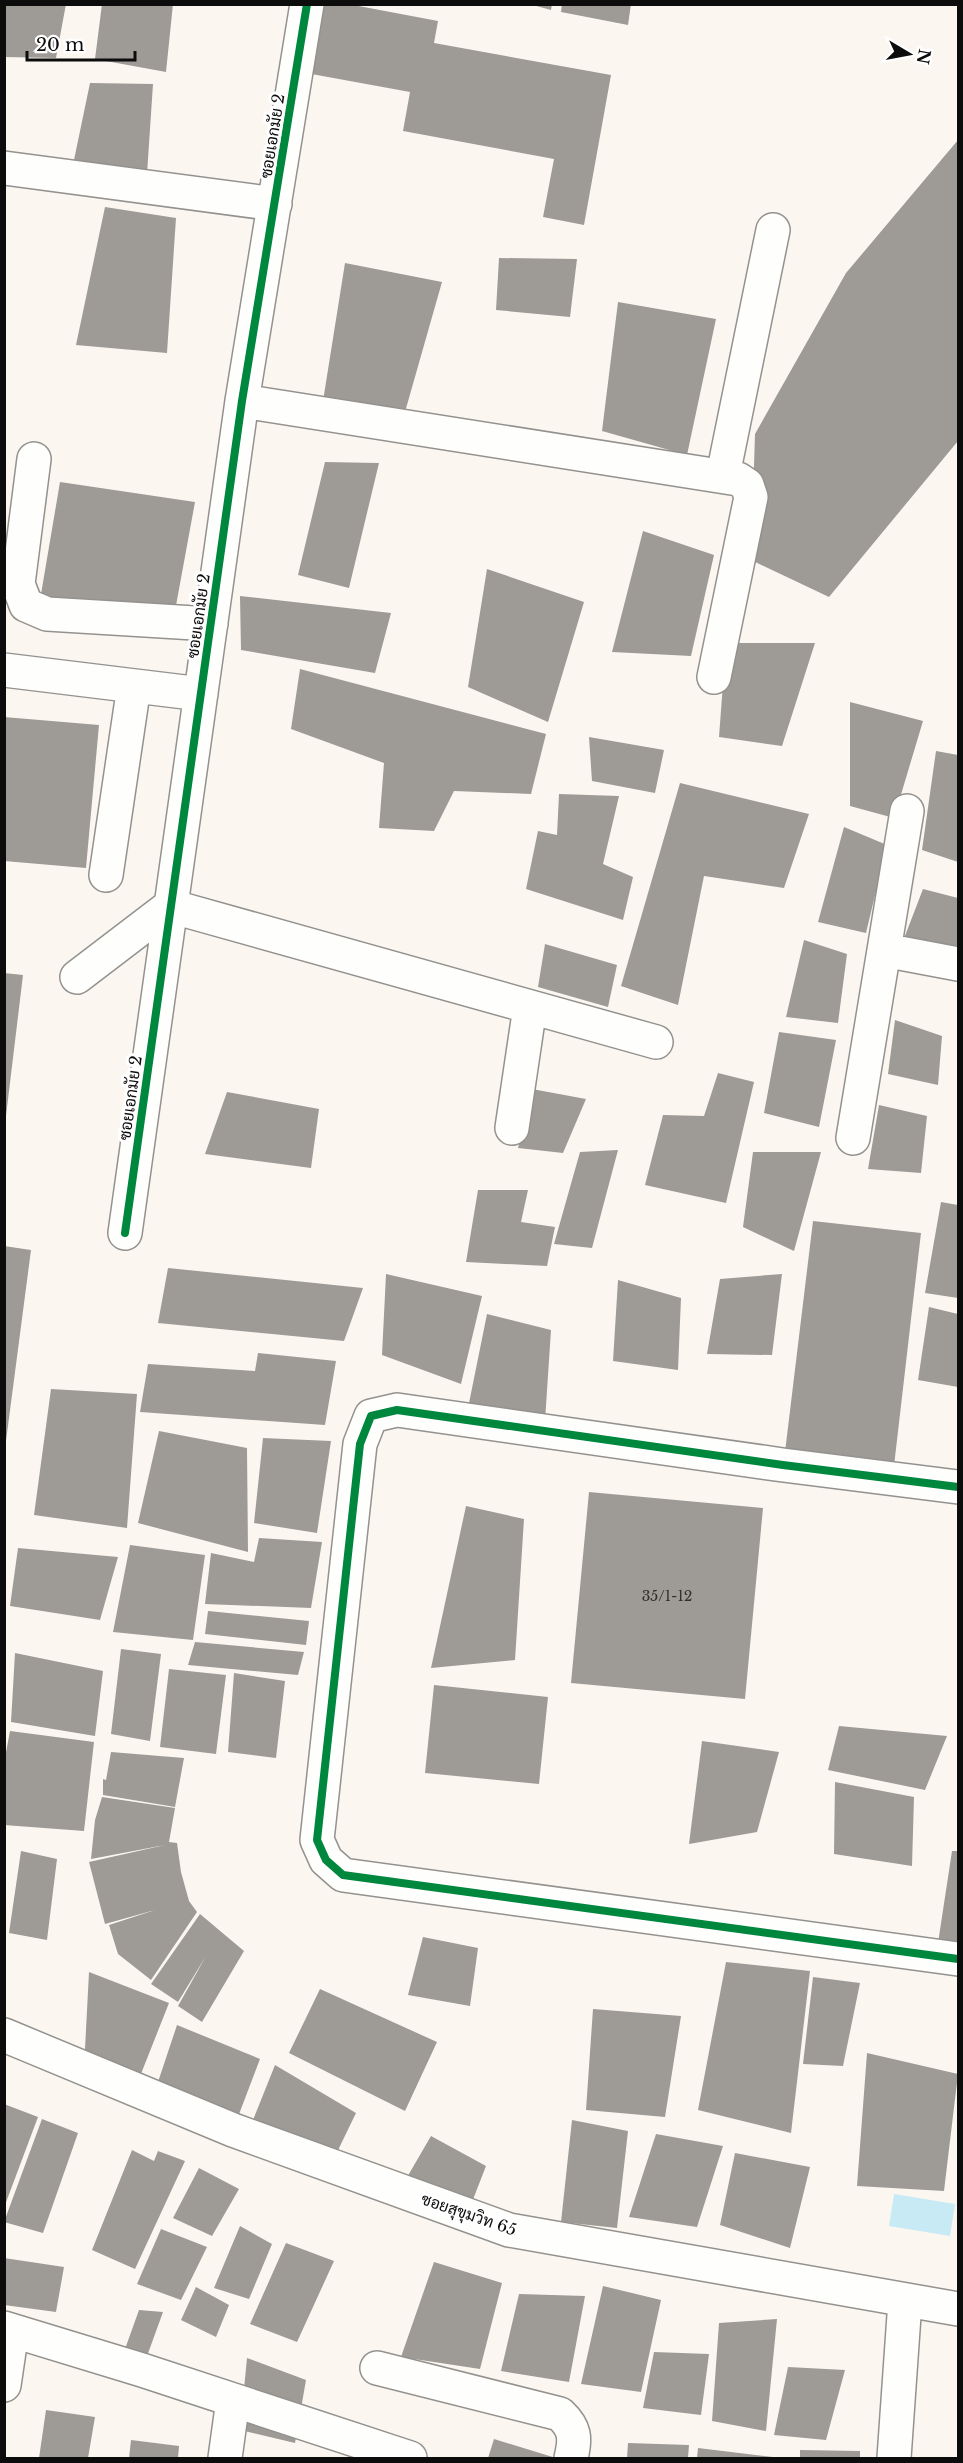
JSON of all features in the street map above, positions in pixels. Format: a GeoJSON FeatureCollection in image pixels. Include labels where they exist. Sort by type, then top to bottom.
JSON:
{"type":"FeatureCollection","features":[{"type":"Feature","properties":{"kind":"street","name":"ซอยเอกมัย 2"},"geometry":{"type":"LineString","coordinates":[[125,1233],[242,401],[307,4]]}},
{"type":"Feature","properties":{"kind":"street"},"geometry":{"type":"LineString","coordinates":[[4,168],[275,204]]}},
{"type":"Feature","properties":{"kind":"street"},"geometry":{"type":"LineString","coordinates":[[723,475],[773,231]]}},
{"type":"Feature","properties":{"kind":"street"},"geometry":{"type":"LineString","coordinates":[[242,401],[738,478],[747,485],[751,497],[714,677]]}},
{"type":"Feature","properties":{"kind":"street"},"geometry":{"type":"LineString","coordinates":[[34,459],[18,584],[26,605],[47,614],[211,624]]}},
{"type":"Feature","properties":{"kind":"street"},"geometry":{"type":"LineString","coordinates":[[4,670],[201,694]]}},
{"type":"Feature","properties":{"kind":"street"},"geometry":{"type":"LineString","coordinates":[[106,875],[134,686]]}},
{"type":"Feature","properties":{"kind":"street"},"geometry":{"type":"LineString","coordinates":[[853,1138],[907,811]]}},
{"type":"Feature","properties":{"kind":"street"},"geometry":{"type":"LineString","coordinates":[[77,977],[170,906],[656,1042]]}},
{"type":"Feature","properties":{"kind":"street"},"geometry":{"type":"LineString","coordinates":[[884,950],[958,964]]}},
{"type":"Feature","properties":{"kind":"street"},"geometry":{"type":"LineString","coordinates":[[512,1128],[530,1007]]}},
{"type":"Feature","properties":{"kind":"street"},"geometry":{"type":"LineString","coordinates":[[958,1487],[783,1465],[398,1410],[371,1416],[360,1444],[317,1840],[326,1860],[343,1875],[958,1959]]}},
{"type":"Feature","properties":{"kind":"street","name":"ซอยสุขุมวิท 65"},"geometry":{"type":"LineString","coordinates":[[4,2035],[233,2130],[508,2230],[958,2309]]}},
{"type":"Feature","properties":{"kind":"street"},"geometry":{"type":"LineString","coordinates":[[894,2458],[904,2301]]}},
{"type":"Feature","properties":{"kind":"street"},"geometry":{"type":"LineString","coordinates":[[4,2385],[8,2330],[410,2458]]}},
{"type":"Feature","properties":{"kind":"street"},"geometry":{"type":"LineString","coordinates":[[377,2368],[560,2414],[572,2426],[574,2447],[571,2458]]}},
{"type":"Feature","properties":{"kind":"street"},"geometry":{"type":"LineString","coordinates":[[225,2458],[233,2400]]}},
{"type":"Feature","properties":{"kind":"water"},"geometry":{"type":"Polygon","coordinates":[[[894,2194],[955,2204],[950,2236],[889,2226],[894,2194]]]}},
{"type":"Feature","properties":{"kind":"building"},"geometry":{"type":"Polygon","coordinates":[[[4,4],[66,4],[56,58],[4,57],[4,4]]]}},
{"type":"Feature","properties":{"kind":"building"},"geometry":{"type":"Polygon","coordinates":[[[102,4],[173,4],[166,72],[95,59],[102,4]]]}},
{"type":"Feature","properties":{"kind":"building"},"geometry":{"type":"Polygon","coordinates":[[[319,4],[348,4],[438,21],[434,43],[611,75],[584,225],[543,217],[554,159],[403,131],[410,92],[306,73],[319,4]]]}},
{"type":"Feature","properties":{"kind":"building"},"geometry":{"type":"Polygon","coordinates":[[[529,4],[552,4],[551,10],[529,4]]]}},
{"type":"Feature","properties":{"kind":"building"},"geometry":{"type":"Polygon","coordinates":[[[562,4],[631,4],[628,25],[561,12],[562,4]]]}},
{"type":"Feature","properties":{"kind":"building"},"geometry":{"type":"Polygon","coordinates":[[[90,83],[153,84],[147,174],[74,160],[90,83]]]}},
{"type":"Feature","properties":{"kind":"building"},"geometry":{"type":"Polygon","coordinates":[[[958,140],[958,441],[829,597],[751,560],[755,434],[846,273],[958,140]]]}},
{"type":"Feature","properties":{"kind":"building"},"geometry":{"type":"Polygon","coordinates":[[[105,207],[176,218],[167,353],[76,345],[105,207]]]}},
{"type":"Feature","properties":{"kind":"building"},"geometry":{"type":"Polygon","coordinates":[[[499,258],[577,259],[570,317],[496,310],[499,258]]]}},
{"type":"Feature","properties":{"kind":"building"},"geometry":{"type":"Polygon","coordinates":[[[345,263],[442,282],[405,412],[323,401],[345,263]]]}},
{"type":"Feature","properties":{"kind":"building"},"geometry":{"type":"Polygon","coordinates":[[[618,302],[716,319],[687,455],[602,431],[618,302]]]}},
{"type":"Feature","properties":{"kind":"building"},"geometry":{"type":"Polygon","coordinates":[[[325,462],[379,463],[349,588],[298,575],[325,462]]]}},
{"type":"Feature","properties":{"kind":"building"},"geometry":{"type":"Polygon","coordinates":[[[60,482],[195,502],[175,611],[40,600],[60,482]]]}},
{"type":"Feature","properties":{"kind":"building"},"geometry":{"type":"Polygon","coordinates":[[[643,531],[714,555],[691,656],[612,652],[643,531]]]}},
{"type":"Feature","properties":{"kind":"building"},"geometry":{"type":"Polygon","coordinates":[[[487,569],[584,602],[548,722],[468,687],[487,569]]]}},
{"type":"Feature","properties":{"kind":"building"},"geometry":{"type":"Polygon","coordinates":[[[240,596],[391,613],[375,673],[241,650],[240,596]]]}},
{"type":"Feature","properties":{"kind":"building"},"geometry":{"type":"Polygon","coordinates":[[[726,643],[815,643],[782,746],[719,737],[726,643]]]}},
{"type":"Feature","properties":{"kind":"building"},"geometry":{"type":"Polygon","coordinates":[[[300,669],[546,734],[531,794],[454,791],[434,831],[379,828],[384,763],[291,729],[300,669]]]}},
{"type":"Feature","properties":{"kind":"building"},"geometry":{"type":"Polygon","coordinates":[[[850,702],[923,721],[894,818],[850,806],[850,702]]]}},
{"type":"Feature","properties":{"kind":"building"},"geometry":{"type":"Polygon","coordinates":[[[4,717],[99,725],[86,868],[4,861],[4,717]]]}},
{"type":"Feature","properties":{"kind":"building"},"geometry":{"type":"Polygon","coordinates":[[[589,737],[664,750],[655,793],[592,781],[589,737]]]}},
{"type":"Feature","properties":{"kind":"building"},"geometry":{"type":"Polygon","coordinates":[[[936,751],[958,755],[958,862],[922,850],[936,751]]]}},
{"type":"Feature","properties":{"kind":"building"},"geometry":{"type":"Polygon","coordinates":[[[680,783],[809,814],[784,888],[704,876],[678,1005],[621,986],[680,783]]]}},
{"type":"Feature","properties":{"kind":"building"},"geometry":{"type":"Polygon","coordinates":[[[559,794],[619,796],[603,864],[633,877],[623,920],[526,889],[538,831],[557,835],[559,794]]]}},
{"type":"Feature","properties":{"kind":"building"},"geometry":{"type":"Polygon","coordinates":[[[844,827],[887,845],[866,933],[818,922],[844,827]]]}},
{"type":"Feature","properties":{"kind":"building"},"geometry":{"type":"Polygon","coordinates":[[[923,889],[958,898],[958,949],[903,941],[923,889]]]}},
{"type":"Feature","properties":{"kind":"building"},"geometry":{"type":"Polygon","coordinates":[[[804,940],[847,954],[838,1023],[786,1017],[804,940]]]}},
{"type":"Feature","properties":{"kind":"building"},"geometry":{"type":"Polygon","coordinates":[[[545,944],[617,965],[608,1007],[538,987],[545,944]]]}},
{"type":"Feature","properties":{"kind":"building"},"geometry":{"type":"Polygon","coordinates":[[[4,973],[23,975],[6,1116],[4,1116],[4,973]]]}},
{"type":"Feature","properties":{"kind":"building"},"geometry":{"type":"Polygon","coordinates":[[[895,1020],[942,1036],[938,1085],[888,1074],[895,1020]]]}},
{"type":"Feature","properties":{"kind":"building"},"geometry":{"type":"Polygon","coordinates":[[[779,1032],[836,1040],[819,1127],[764,1113],[779,1032]]]}},
{"type":"Feature","properties":{"kind":"building"},"geometry":{"type":"Polygon","coordinates":[[[718,1073],[754,1082],[726,1203],[645,1185],[663,1115],[704,1116],[718,1073]]]}},
{"type":"Feature","properties":{"kind":"building"},"geometry":{"type":"Polygon","coordinates":[[[532,1089],[586,1099],[563,1153],[518,1148],[532,1089]]]}},
{"type":"Feature","properties":{"kind":"building"},"geometry":{"type":"Polygon","coordinates":[[[227,1092],[319,1109],[311,1168],[205,1154],[227,1092]]]}},
{"type":"Feature","properties":{"kind":"building"},"geometry":{"type":"Polygon","coordinates":[[[879,1105],[927,1116],[921,1173],[868,1169],[879,1105]]]}},
{"type":"Feature","properties":{"kind":"building"},"geometry":{"type":"Polygon","coordinates":[[[618,1150],[592,1248],[554,1244],[580,1152],[618,1150]]]}},
{"type":"Feature","properties":{"kind":"building"},"geometry":{"type":"Polygon","coordinates":[[[753,1152],[821,1152],[794,1251],[743,1227],[753,1152]]]}},
{"type":"Feature","properties":{"kind":"building"},"geometry":{"type":"Polygon","coordinates":[[[478,1190],[528,1190],[521,1222],[555,1227],[547,1266],[466,1262],[478,1190]]]}},
{"type":"Feature","properties":{"kind":"building"},"geometry":{"type":"Polygon","coordinates":[[[941,1202],[958,1205],[958,1298],[925,1293],[941,1202]]]}},
{"type":"Feature","properties":{"kind":"building"},"geometry":{"type":"Polygon","coordinates":[[[813,1221],[921,1233],[894,1466],[785,1452],[813,1221]]]}},
{"type":"Feature","properties":{"kind":"building"},"geometry":{"type":"Polygon","coordinates":[[[4,1246],[31,1250],[6,1441],[4,1441],[4,1246]]]}},
{"type":"Feature","properties":{"kind":"building"},"geometry":{"type":"Polygon","coordinates":[[[168,1268],[363,1288],[344,1341],[158,1323],[168,1268]]]}},
{"type":"Feature","properties":{"kind":"building"},"geometry":{"type":"Polygon","coordinates":[[[386,1274],[482,1296],[461,1384],[382,1355],[386,1274]]]}},
{"type":"Feature","properties":{"kind":"building"},"geometry":{"type":"Polygon","coordinates":[[[782,1274],[772,1355],[707,1354],[720,1279],[782,1274]]]}},
{"type":"Feature","properties":{"kind":"building"},"geometry":{"type":"Polygon","coordinates":[[[618,1280],[681,1298],[678,1370],[613,1361],[618,1280]]]}},
{"type":"Feature","properties":{"kind":"building"},"geometry":{"type":"Polygon","coordinates":[[[929,1307],[958,1314],[958,1387],[918,1380],[929,1307]]]}},
{"type":"Feature","properties":{"kind":"building"},"geometry":{"type":"Polygon","coordinates":[[[487,1314],[551,1330],[545,1421],[468,1408],[487,1314]]]}},
{"type":"Feature","properties":{"kind":"building"},"geometry":{"type":"Polygon","coordinates":[[[258,1353],[336,1361],[325,1425],[140,1412],[148,1364],[255,1371],[258,1353]]]}},
{"type":"Feature","properties":{"kind":"building"},"geometry":{"type":"Polygon","coordinates":[[[51,1389],[137,1394],[127,1528],[34,1515],[51,1389]]]}},
{"type":"Feature","properties":{"kind":"building"},"geometry":{"type":"Polygon","coordinates":[[[159,1431],[247,1448],[248,1552],[138,1523],[159,1431]]]}},
{"type":"Feature","properties":{"kind":"building"},"geometry":{"type":"Polygon","coordinates":[[[263,1438],[331,1441],[317,1533],[254,1523],[263,1438]]]}},
{"type":"Feature","properties":{"kind":"building"},"geometry":{"type":"Polygon","coordinates":[[[589,1492],[763,1508],[745,1699],[571,1683],[589,1492]]]}},
{"type":"Feature","properties":{"kind":"building"},"geometry":{"type":"Polygon","coordinates":[[[466,1506],[524,1519],[515,1660],[431,1668],[466,1506]]]}},
{"type":"Feature","properties":{"kind":"building"},"geometry":{"type":"Polygon","coordinates":[[[259,1538],[322,1542],[311,1608],[205,1604],[211,1553],[254,1562],[259,1538]]]}},
{"type":"Feature","properties":{"kind":"building"},"geometry":{"type":"Polygon","coordinates":[[[130,1545],[205,1555],[193,1640],[113,1632],[130,1545]]]}},
{"type":"Feature","properties":{"kind":"building"},"geometry":{"type":"Polygon","coordinates":[[[18,1548],[118,1557],[100,1620],[10,1606],[18,1548]]]}},
{"type":"Feature","properties":{"kind":"building"},"geometry":{"type":"Polygon","coordinates":[[[208,1611],[309,1621],[306,1645],[205,1634],[208,1611]]]}},
{"type":"Feature","properties":{"kind":"building"},"geometry":{"type":"Polygon","coordinates":[[[195,1642],[304,1652],[298,1675],[188,1665],[195,1642]]]}},
{"type":"Feature","properties":{"kind":"building"},"geometry":{"type":"Polygon","coordinates":[[[121,1649],[161,1654],[150,1741],[111,1734],[121,1649]]]}},
{"type":"Feature","properties":{"kind":"building"},"geometry":{"type":"Polygon","coordinates":[[[15,1653],[103,1671],[95,1736],[11,1722],[15,1653]]]}},
{"type":"Feature","properties":{"kind":"building"},"geometry":{"type":"Polygon","coordinates":[[[169,1669],[226,1675],[216,1754],[160,1747],[169,1669]]]}},
{"type":"Feature","properties":{"kind":"building"},"geometry":{"type":"Polygon","coordinates":[[[234,1673],[285,1681],[276,1758],[228,1752],[234,1673]]]}},
{"type":"Feature","properties":{"kind":"building"},"geometry":{"type":"Polygon","coordinates":[[[434,1685],[548,1697],[539,1784],[425,1773],[434,1685]]]}},
{"type":"Feature","properties":{"kind":"building"},"geometry":{"type":"Polygon","coordinates":[[[839,1726],[947,1736],[925,1790],[828,1770],[839,1726]]]}},
{"type":"Feature","properties":{"kind":"building"},"geometry":{"type":"Polygon","coordinates":[[[10,1731],[94,1742],[84,1831],[4,1825],[4,1763],[10,1731]]]}},
{"type":"Feature","properties":{"kind":"building"},"geometry":{"type":"Polygon","coordinates":[[[702,1741],[779,1752],[757,1832],[689,1844],[702,1741]]]}},
{"type":"Feature","properties":{"kind":"building"},"geometry":{"type":"Polygon","coordinates":[[[111,1752],[184,1758],[175,1807],[103,1795],[103,1779],[106,1780],[111,1752]]]}},
{"type":"Feature","properties":{"kind":"building"},"geometry":{"type":"Polygon","coordinates":[[[835,1782],[914,1797],[912,1866],[834,1854],[835,1782]]]}},
{"type":"Feature","properties":{"kind":"building"},"geometry":{"type":"Polygon","coordinates":[[[102,1797],[175,1808],[169,1842],[177,1843],[181,1872],[189,1901],[197,1912],[151,1980],[118,1954],[109,1925],[155,1910],[105,1924],[89,1862],[165,1845],[91,1859],[95,1820],[102,1797]]]}},
{"type":"Feature","properties":{"kind":"building"},"geometry":{"type":"Polygon","coordinates":[[[21,1851],[57,1859],[47,1940],[9,1933],[21,1851]]]}},
{"type":"Feature","properties":{"kind":"building"},"geometry":{"type":"Polygon","coordinates":[[[952,1851],[958,1851],[958,1943],[938,1943],[952,1851]]]}},
{"type":"Feature","properties":{"kind":"building"},"geometry":{"type":"Polygon","coordinates":[[[200,1914],[244,1951],[202,2022],[178,2006],[206,1956],[178,2002],[151,1984],[200,1914]]]}},
{"type":"Feature","properties":{"kind":"building"},"geometry":{"type":"Polygon","coordinates":[[[423,1937],[478,1948],[470,2006],[408,1995],[423,1937]]]}},
{"type":"Feature","properties":{"kind":"building"},"geometry":{"type":"Polygon","coordinates":[[[726,1962],[810,1971],[791,2133],[698,2110],[726,1962]]]}},
{"type":"Feature","properties":{"kind":"building"},"geometry":{"type":"Polygon","coordinates":[[[89,1972],[169,2003],[135,2089],[84,2068],[89,1972]]]}},
{"type":"Feature","properties":{"kind":"building"},"geometry":{"type":"Polygon","coordinates":[[[813,1977],[860,1983],[843,2066],[803,2064],[813,1977]]]}},
{"type":"Feature","properties":{"kind":"building"},"geometry":{"type":"Polygon","coordinates":[[[320,1989],[437,2042],[405,2111],[289,2053],[320,1989]]]}},
{"type":"Feature","properties":{"kind":"building"},"geometry":{"type":"Polygon","coordinates":[[[593,2009],[681,2016],[665,2117],[586,2110],[593,2009]]]}},
{"type":"Feature","properties":{"kind":"building"},"geometry":{"type":"Polygon","coordinates":[[[177,2025],[260,2059],[233,2130],[153,2097],[177,2025]]]}},
{"type":"Feature","properties":{"kind":"building"},"geometry":{"type":"Polygon","coordinates":[[[867,2053],[958,2074],[944,2191],[857,2186],[867,2053]]]}},
{"type":"Feature","properties":{"kind":"building"},"geometry":{"type":"Polygon","coordinates":[[[275,2065],[356,2113],[326,2175],[247,2135],[275,2065]]]}},
{"type":"Feature","properties":{"kind":"building"},"geometry":{"type":"Polygon","coordinates":[[[4,2104],[38,2117],[5,2205],[4,2205],[4,2104]]]}},
{"type":"Feature","properties":{"kind":"building"},"geometry":{"type":"Polygon","coordinates":[[[42,2119],[78,2133],[43,2233],[4,2222],[42,2119]]]}},
{"type":"Feature","properties":{"kind":"building"},"geometry":{"type":"Polygon","coordinates":[[[572,2120],[628,2131],[617,2228],[561,2222],[572,2120]]]}},
{"type":"Feature","properties":{"kind":"building"},"geometry":{"type":"Polygon","coordinates":[[[656,2134],[723,2146],[697,2227],[629,2217],[656,2134]]]}},
{"type":"Feature","properties":{"kind":"building"},"geometry":{"type":"Polygon","coordinates":[[[431,2136],[486,2166],[467,2215],[395,2198],[431,2136]]]}},
{"type":"Feature","properties":{"kind":"building"},"geometry":{"type":"Polygon","coordinates":[[[132,2150],[154,2161],[158,2151],[185,2161],[135,2269],[92,2250],[132,2150]]]}},
{"type":"Feature","properties":{"kind":"building"},"geometry":{"type":"Polygon","coordinates":[[[735,2153],[810,2167],[790,2248],[720,2225],[735,2153]]]}},
{"type":"Feature","properties":{"kind":"building"},"geometry":{"type":"Polygon","coordinates":[[[199,2168],[239,2189],[212,2236],[173,2218],[199,2168]]]}},
{"type":"Feature","properties":{"kind":"building"},"geometry":{"type":"Polygon","coordinates":[[[240,2226],[272,2244],[249,2299],[214,2288],[240,2226]]]}},
{"type":"Feature","properties":{"kind":"building"},"geometry":{"type":"Polygon","coordinates":[[[161,2229],[207,2247],[181,2300],[137,2284],[161,2229]]]}},
{"type":"Feature","properties":{"kind":"building"},"geometry":{"type":"Polygon","coordinates":[[[286,2243],[334,2261],[297,2342],[250,2324],[286,2243]]]}},
{"type":"Feature","properties":{"kind":"building"},"geometry":{"type":"Polygon","coordinates":[[[4,2258],[64,2267],[56,2312],[4,2305],[4,2258]]]}},
{"type":"Feature","properties":{"kind":"building"},"geometry":{"type":"Polygon","coordinates":[[[434,2262],[502,2283],[480,2369],[401,2357],[434,2262]]]}},
{"type":"Feature","properties":{"kind":"building"},"geometry":{"type":"Polygon","coordinates":[[[603,2286],[661,2300],[641,2392],[581,2384],[603,2286]]]}},
{"type":"Feature","properties":{"kind":"building"},"geometry":{"type":"Polygon","coordinates":[[[196,2287],[229,2305],[216,2337],[181,2320],[196,2287]]]}},
{"type":"Feature","properties":{"kind":"building"},"geometry":{"type":"Polygon","coordinates":[[[519,2294],[585,2296],[569,2382],[501,2371],[519,2294]]]}},
{"type":"Feature","properties":{"kind":"building"},"geometry":{"type":"Polygon","coordinates":[[[139,2310],[163,2312],[142,2370],[120,2363],[139,2310]]]}},
{"type":"Feature","properties":{"kind":"building"},"geometry":{"type":"Polygon","coordinates":[[[777,2319],[766,2431],[712,2421],[719,2323],[777,2319]]]}},
{"type":"Feature","properties":{"kind":"building"},"geometry":{"type":"Polygon","coordinates":[[[654,2352],[709,2354],[701,2415],[643,2408],[654,2352]]]}},
{"type":"Feature","properties":{"kind":"building"},"geometry":{"type":"Polygon","coordinates":[[[247,2358],[306,2380],[295,2443],[240,2430],[247,2358]]]}},
{"type":"Feature","properties":{"kind":"building"},"geometry":{"type":"Polygon","coordinates":[[[788,2367],[845,2370],[826,2440],[774,2435],[788,2367]]]}},
{"type":"Feature","properties":{"kind":"building"},"geometry":{"type":"Polygon","coordinates":[[[46,2410],[95,2417],[88,2458],[39,2458],[46,2410]]]}},
{"type":"Feature","properties":{"kind":"building"},"geometry":{"type":"Polygon","coordinates":[[[494,2439],[556,2458],[488,2458],[494,2439]]]}},
{"type":"Feature","properties":{"kind":"building"},"geometry":{"type":"Polygon","coordinates":[[[131,2440],[179,2446],[178,2458],[129,2458],[131,2440]]]}},
{"type":"Feature","properties":{"kind":"building"},"geometry":{"type":"Polygon","coordinates":[[[628,2443],[689,2445],[688,2458],[627,2458],[628,2443]]]}},
{"type":"Feature","properties":{"kind":"building"},"geometry":{"type":"Polygon","coordinates":[[[698,2448],[773,2457],[773,2458],[697,2458],[698,2448]]]}},
{"type":"Feature","properties":{"kind":"building"},"geometry":{"type":"Polygon","coordinates":[[[800,2450],[860,2451],[860,2458],[800,2458],[800,2450]]]}},
{"type":"Feature","properties":{"kind":"cycle path"},"geometry":{"type":"LineString","coordinates":[[125,1233],[242,401],[307,4]]}},
{"type":"Feature","properties":{"kind":"cycle path"},"geometry":{"type":"LineString","coordinates":[[958,1487],[783,1465],[397,1410],[371,1416],[360,1444],[317,1840],[326,1860],[343,1875],[958,1959]]}}]}
